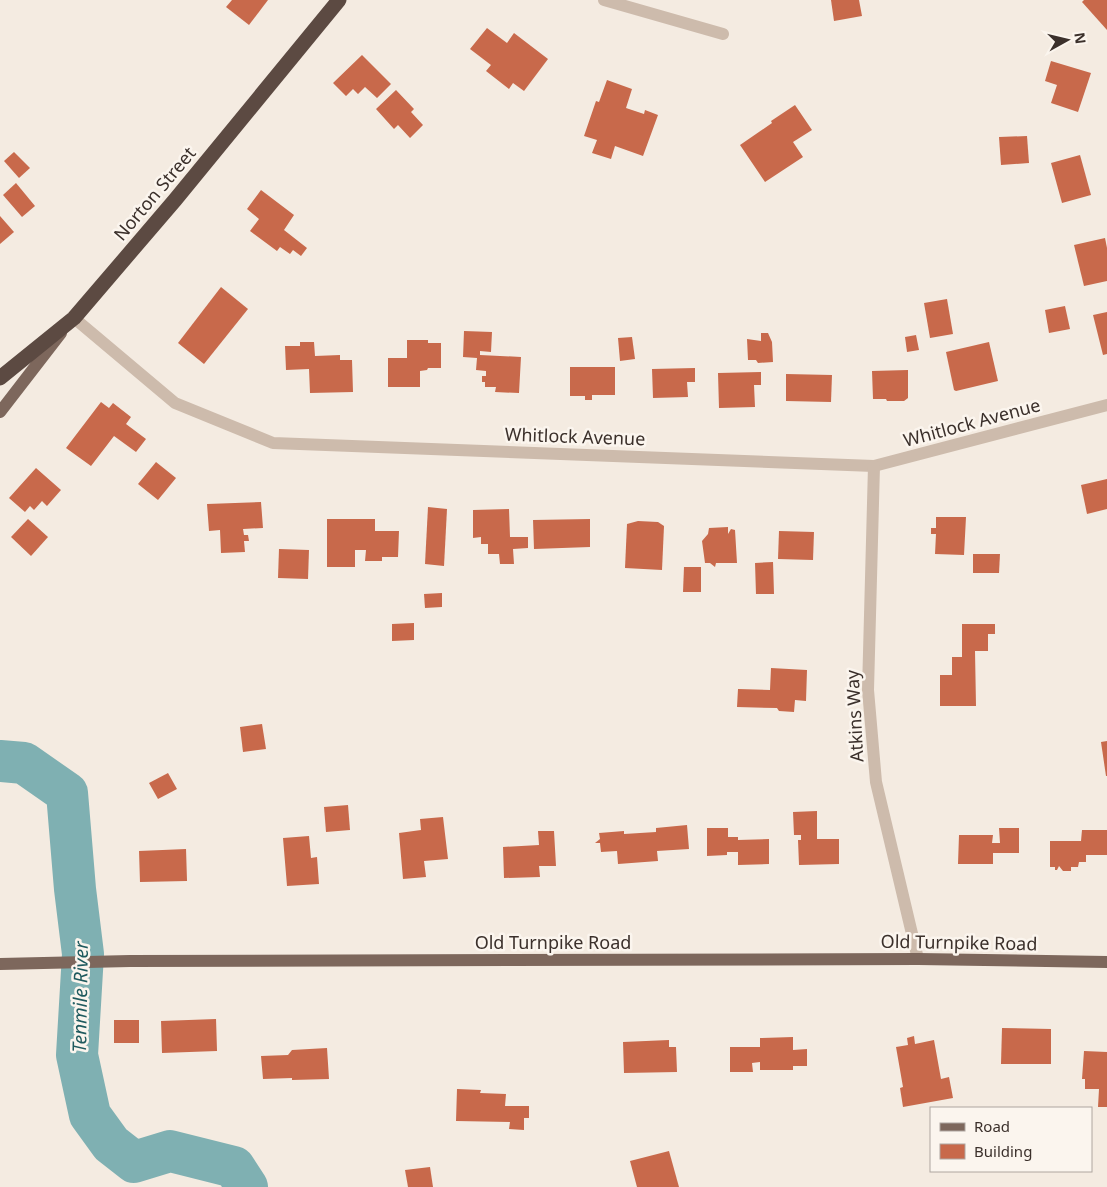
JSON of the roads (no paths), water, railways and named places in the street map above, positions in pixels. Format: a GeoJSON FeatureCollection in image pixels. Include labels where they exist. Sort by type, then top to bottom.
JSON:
{"type":"FeatureCollection","features":[{"type":"Feature","properties":{"kind":"highway","name":"Norton Street"},"geometry":{"type":"LineString","coordinates":[[74,318],[175,200],[339,0]]}},
{"type":"Feature","properties":{"kind":"highway"},"geometry":{"type":"LineString","coordinates":[[0,378],[74,318]]}},
{"type":"Feature","properties":{"kind":"main road","name":"Norton Street"},"geometry":{"type":"LineString","coordinates":[[0,412],[74,318]]}},
{"type":"Feature","properties":{"kind":"main road","name":"Old Turnpike Road"},"geometry":{"type":"LineString","coordinates":[[0,964],[918,959],[1107,962]]}},
{"type":"Feature","properties":{"kind":"street"},"geometry":{"type":"LineString","coordinates":[[604,0],[724,34]]}},
{"type":"Feature","properties":{"kind":"street","name":"Whitlock Avenue"},"geometry":{"type":"LineString","coordinates":[[74,318],[175,403],[273,444],[874,466],[1107,405]]}},
{"type":"Feature","properties":{"kind":"street","name":"Atkins Way"},"geometry":{"type":"LineString","coordinates":[[874,466],[868,690],[876,782],[918,959]]}},
{"type":"Feature","properties":{"kind":"waterway","name":"Tenmile River"},"geometry":{"type":"LineString","coordinates":[[0,761],[24,763],[67,793],[75,889],[83,954],[77,1055],[90,1115],[111,1144],[134,1162],[170,1151],[234,1167],[247,1187]]}}]}
